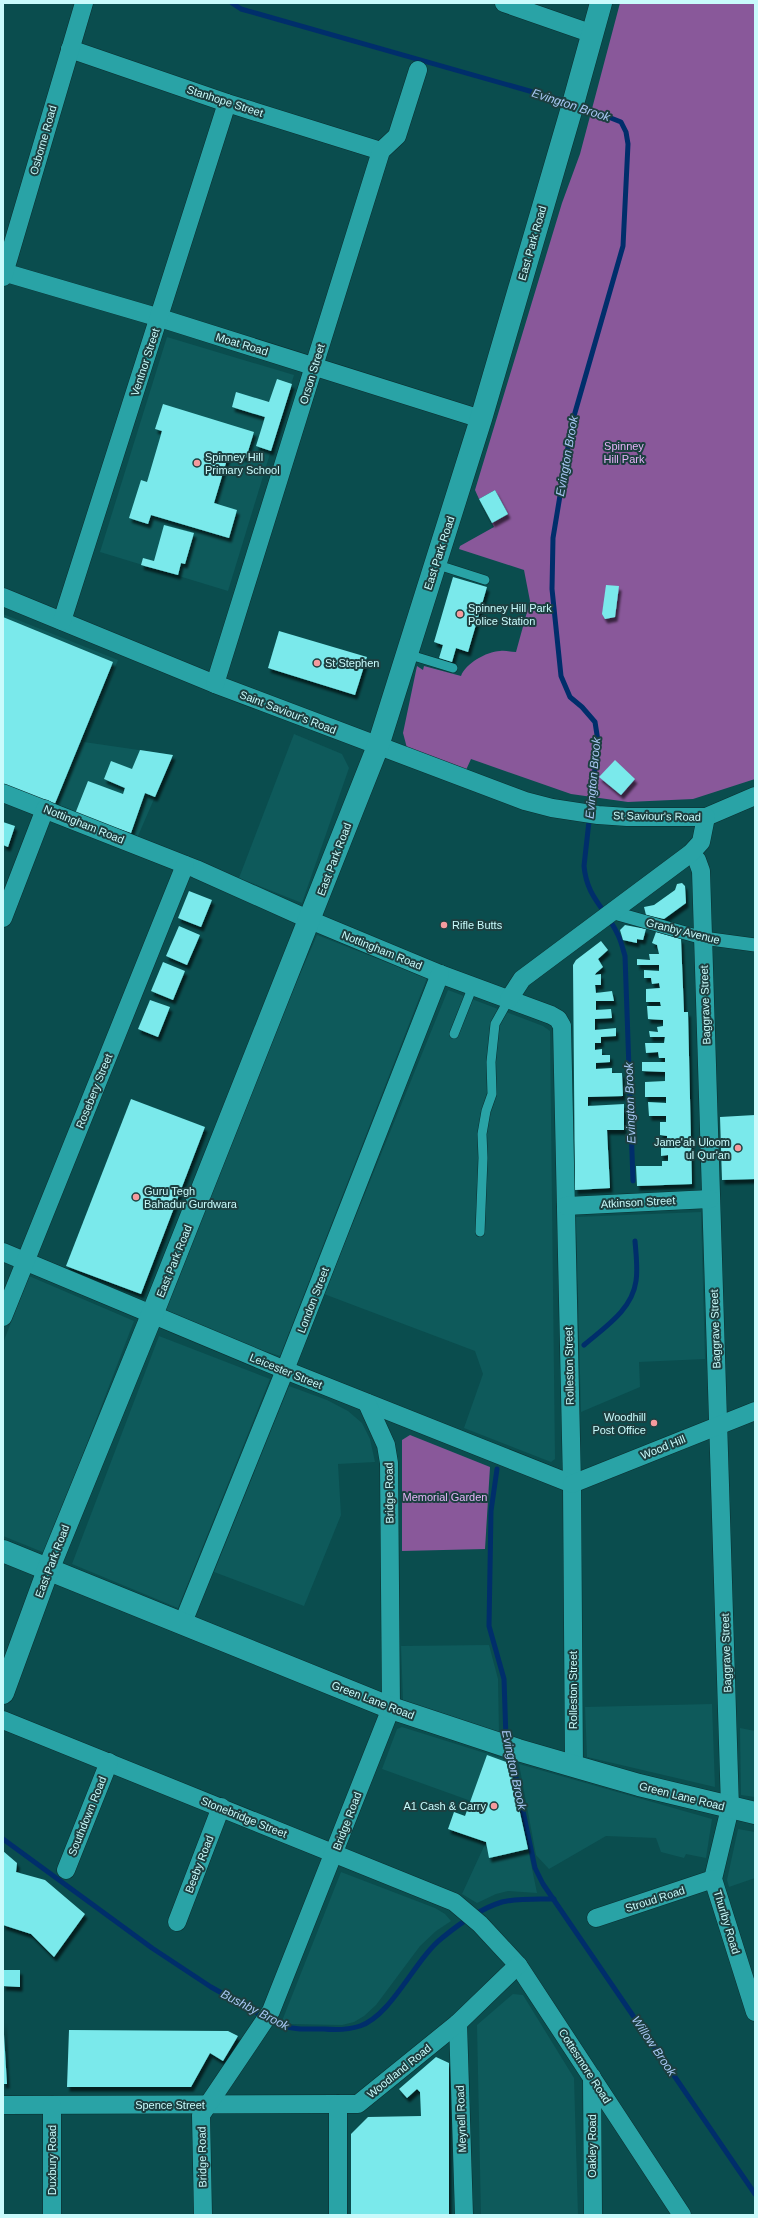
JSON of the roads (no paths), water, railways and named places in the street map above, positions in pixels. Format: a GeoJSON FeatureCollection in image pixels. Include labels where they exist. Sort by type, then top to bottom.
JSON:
{"type":"FeatureCollection","features":[{"type":"Feature","properties":{"kind":"main road","name":"East Park Road"},"geometry":{"type":"LineString","coordinates":[[3,1694],[48,1570],[152,1315],[378,746],[481,419],[573,105],[601,3]]}},
{"type":"Feature","properties":{"kind":"main road","name":"Green Lane Road"},"geometry":{"type":"LineString","coordinates":[[3,1551],[182,1625],[391,1708],[510,1747],[639,1785],[755,1813]]}},
{"type":"Feature","properties":{"kind":"street","name":"Osborne Road"},"geometry":{"type":"LineString","coordinates":[[3,274],[84,3]]}},
{"type":"Feature","properties":{"kind":"street"},"geometry":{"type":"LineString","coordinates":[[504,3],[593,34]]}},
{"type":"Feature","properties":{"kind":"street","name":"Stanhope Street"},"geometry":{"type":"LineString","coordinates":[[70,49],[227,103],[381,151]]}},
{"type":"Feature","properties":{"kind":"street"},"geometry":{"type":"LineString","coordinates":[[381,151],[398,136],[418,70]]}},
{"type":"Feature","properties":{"kind":"street","name":"Ventnor Street"},"geometry":{"type":"LineString","coordinates":[[62,621],[160,318],[227,103]]}},
{"type":"Feature","properties":{"kind":"street","name":"Orson Street"},"geometry":{"type":"LineString","coordinates":[[215,684],[381,151]]}},
{"type":"Feature","properties":{"kind":"street","name":"Moat Road"},"geometry":{"type":"LineString","coordinates":[[3,274],[160,318],[481,419]]}},
{"type":"Feature","properties":{"kind":"street","name":"Saint Saviour's Road"},"geometry":{"type":"LineString","coordinates":[[3,597],[215,684],[525,801],[579,812]]}},
{"type":"Feature","properties":{"kind":"street","name":"Nottingham Road"},"geometry":{"type":"LineString","coordinates":[[3,793],[193,865],[310,920],[440,974],[509,999]]}},
{"type":"Feature","properties":{"kind":"street","name":"St Saviour's Road"},"geometry":{"type":"LineString","coordinates":[[579,812],[627,817],[706,817],[755,796]]}},
{"type":"Feature","properties":{"kind":"street"},"geometry":{"type":"LineString","coordinates":[[3,918],[46,809]]}},
{"type":"Feature","properties":{"kind":"street"},"geometry":{"type":"LineString","coordinates":[[509,999],[522,979],[691,853],[701,842],[706,817]]}},
{"type":"Feature","properties":{"kind":"street","name":"Baggrave Street"},"geometry":{"type":"LineString","coordinates":[[691,853],[697,860],[701,871],[730,1808]]}},
{"type":"Feature","properties":{"kind":"street","name":"Rosebery Street"},"geometry":{"type":"LineString","coordinates":[[3,1317],[193,865]]}},
{"type":"Feature","properties":{"kind":"street","name":"Granby Avenue"},"geometry":{"type":"LineString","coordinates":[[606,917],[703,938],[755,945]]}},
{"type":"Feature","properties":{"kind":"street","name":"London Street"},"geometry":{"type":"LineString","coordinates":[[182,1625],[285,1370],[440,974]]}},
{"type":"Feature","properties":{"kind":"street","name":"Rolleston Street"},"geometry":{"type":"LineString","coordinates":[[509,999],[551,1015],[558,1019],[562,1026],[572,1484],[574,1766]]}},
{"type":"Feature","properties":{"kind":"street","name":"Atkinson Street"},"geometry":{"type":"LineString","coordinates":[[566,1206],[710,1199]]}},
{"type":"Feature","properties":{"kind":"street","name":"Leicester Street"},"geometry":{"type":"LineString","coordinates":[[3,1252],[26,1260],[152,1315],[285,1370],[572,1484]]}},
{"type":"Feature","properties":{"kind":"street","name":"Bridge Road"},"geometry":{"type":"LineString","coordinates":[[203,2215],[201,2115],[267,2017],[334,1854],[391,1708],[389,1462],[386,1445],[367,1403]]}},
{"type":"Feature","properties":{"kind":"street","name":"Wood Hill"},"geometry":{"type":"LineString","coordinates":[[572,1484],[755,1410]]}},
{"type":"Feature","properties":{"kind":"street","name":"Stonebridge Street"},"geometry":{"type":"LineString","coordinates":[[3,1720],[334,1854],[445,1897],[480,1924]]}},
{"type":"Feature","properties":{"kind":"street","name":"Southdown Road"},"geometry":{"type":"LineString","coordinates":[[66,1870],[109,1762]]}},
{"type":"Feature","properties":{"kind":"street","name":"Beeby Road"},"geometry":{"type":"LineString","coordinates":[[177,1922],[221,1807]]}},
{"type":"Feature","properties":{"kind":"street","name":"Thurlby Road"},"geometry":{"type":"LineString","coordinates":[[730,1808],[713,1879],[755,2012]]}},
{"type":"Feature","properties":{"kind":"street","name":"Stroud Road"},"geometry":{"type":"LineString","coordinates":[[596,1918],[713,1879]]}},
{"type":"Feature","properties":{"kind":"street","name":"Cottesmore Road"},"geometry":{"type":"LineString","coordinates":[[480,1924],[518,1965],[682,2215]]}},
{"type":"Feature","properties":{"kind":"street","name":"Woodland Road"},"geometry":{"type":"LineString","coordinates":[[338,2104],[358,2104],[458,2023],[518,1965]]}},
{"type":"Feature","properties":{"kind":"street","name":"Meynell Road"},"geometry":{"type":"LineString","coordinates":[[458,2023],[464,2215]]}},
{"type":"Feature","properties":{"kind":"street","name":"Oakley Road"},"geometry":{"type":"LineString","coordinates":[[592,2077],[592,2215]]}},
{"type":"Feature","properties":{"kind":"street"},"geometry":{"type":"LineString","coordinates":[[338,2104],[338,2215]]}},
{"type":"Feature","properties":{"kind":"street","name":"Spence Street"},"geometry":{"type":"LineString","coordinates":[[3,2105],[338,2104]]}},
{"type":"Feature","properties":{"kind":"street","name":"Duxbury Road"},"geometry":{"type":"LineString","coordinates":[[52,2105],[52,2215]]}},
{"type":"Feature","properties":{"kind":"lane"},"geometry":{"type":"LineString","coordinates":[[435,564],[485,580]]}},
{"type":"Feature","properties":{"kind":"lane"},"geometry":{"type":"LineString","coordinates":[[407,654],[453,668]]}},
{"type":"Feature","properties":{"kind":"lane"},"geometry":{"type":"LineString","coordinates":[[454,1034],[473,986]]}},
{"type":"Feature","properties":{"kind":"lane"},"geometry":{"type":"LineString","coordinates":[[480,1232],[483,1158],[482,1134],[486,1111],[492,1094],[491,1062],[495,1024],[509,999]]}},
{"type":"Feature","properties":{"kind":"waterway","name":"Evington Brook"},"geometry":{"type":"LineString","coordinates":[[232,3],[241,9],[568,102]]}},
{"type":"Feature","properties":{"kind":"waterway","name":"Evington Brook"},"geometry":{"type":"LineString","coordinates":[[578,105],[621,122],[626,132],[628,144],[623,246],[572,423],[553,538],[552,589],[561,676],[570,697],[582,707],[595,722],[598,741],[584,866],[589,887],[613,926],[620,940],[625,956],[633,1181]]}},
{"type":"Feature","properties":{"kind":"waterway","name":"Evington Brook"},"geometry":{"type":"LineString","coordinates":[[584,1345],[609,1324],[629,1301],[637,1276],[635,1241]]}},
{"type":"Feature","properties":{"kind":"waterway","name":"Evington Brook"},"geometry":{"type":"LineString","coordinates":[[497,1469],[491,1511],[489,1626],[504,1679],[506,1739]]}},
{"type":"Feature","properties":{"kind":"waterway","name":"Willow Brook"},"geometry":{"type":"LineString","coordinates":[[511,1754],[535,1868],[543,1884],[755,2194]]}},
{"type":"Feature","properties":{"kind":"waterway","name":"Bushby Brook"},"geometry":{"type":"LineString","coordinates":[[3,1839],[152,1948],[211,1987],[285,2027],[307,2029],[342,2029],[360,2026],[372,2020],[383,2011],[432,1947],[463,1922],[487,1908],[502,1902],[521,1899],[554,1899]]}},
{"type":"Feature","properties":{"kind":"place","name":"Spinney Hill Primary School"},"geometry":{"type":"Point","coordinates":[197,463]}},
{"type":"Feature","properties":{"kind":"place","name":"Spinney Hill Park Police Station"},"geometry":{"type":"Point","coordinates":[460,614]}},
{"type":"Feature","properties":{"kind":"place","name":"St Stephen"},"geometry":{"type":"Point","coordinates":[317,663]}},
{"type":"Feature","properties":{"kind":"place","name":"Rifle Butts"},"geometry":{"type":"Point","coordinates":[444,925]}},
{"type":"Feature","properties":{"kind":"place","name":"Jame'ah Uloom ul Qur'an"},"geometry":{"type":"Point","coordinates":[738,1148]}},
{"type":"Feature","properties":{"kind":"place","name":"Guru Tegh Bahadur Gurdwara"},"geometry":{"type":"Point","coordinates":[136,1197]}},
{"type":"Feature","properties":{"kind":"place","name":"Woodhill Post Office"},"geometry":{"type":"Point","coordinates":[654,1423]}},
{"type":"Feature","properties":{"kind":"place","name":"A1 Cash & Carry"},"geometry":{"type":"Point","coordinates":[494,1806]}},
{"type":"Feature","properties":{"kind":"park label","name":"Spinney Hill Park"},"geometry":{"type":"Point","coordinates":[624,452]}},
{"type":"Feature","properties":{"kind":"park label","name":"Memorial Garden"},"geometry":{"type":"Point","coordinates":[445,1497]}}]}
